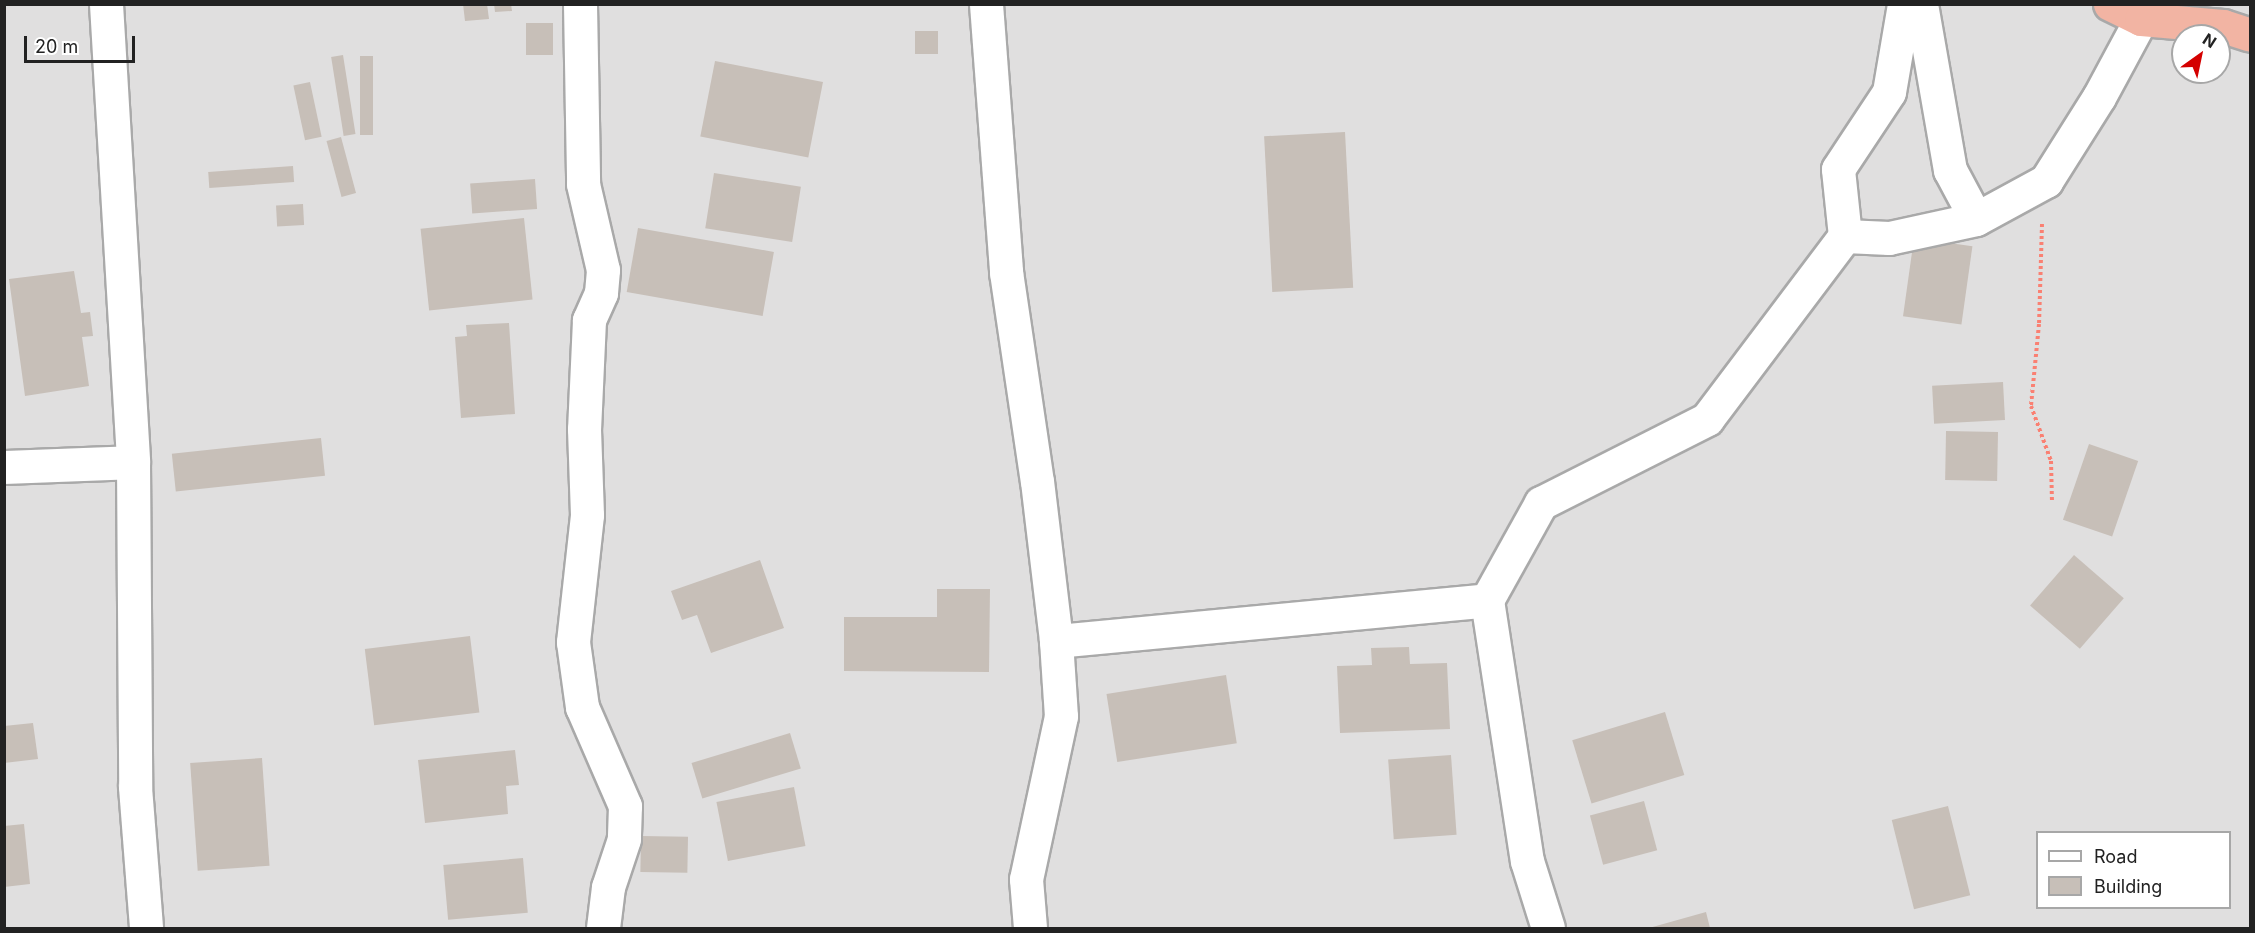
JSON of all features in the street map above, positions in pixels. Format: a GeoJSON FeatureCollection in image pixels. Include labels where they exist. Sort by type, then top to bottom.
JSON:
{"type":"FeatureCollection","features":[{"type":"Feature","properties":{"kind":"highway"},"geometry":{"type":"LineString","coordinates":[[2110,4],[2141,19],[2223,26],[2250,35]]}},
{"type":"Feature","properties":{"kind":"street"},"geometry":{"type":"LineString","coordinates":[[106,4],[133,462],[135,787],[146,928]]}},
{"type":"Feature","properties":{"kind":"street"},"geometry":{"type":"LineString","coordinates":[[580,4],[583,184],[603,270],[601,293],[589,320],[584,429],[587,515],[573,642],[582,707],[625,806],[624,839],[608,887],[603,928]]}},
{"type":"Feature","properties":{"kind":"street"},"geometry":{"type":"LineString","coordinates":[[986,4],[1006,272],[1056,641],[1061,716],[1026,879],[1030,928]]}},
{"type":"Feature","properties":{"kind":"street"},"geometry":{"type":"LineString","coordinates":[[1548,928],[1527,861],[1486,600],[1542,503],[1707,419],[1845,236],[1838,169],[1889,92],[1904,4]]}},
{"type":"Feature","properties":{"kind":"street"},"geometry":{"type":"LineString","coordinates":[[1921,4],[1950,170],[1976,219]]}},
{"type":"Feature","properties":{"kind":"street"},"geometry":{"type":"LineString","coordinates":[[1845,236],[1889,238],[1976,219],[2046,181],[2099,97],[2141,19]]}},
{"type":"Feature","properties":{"kind":"street"},"geometry":{"type":"LineString","coordinates":[[4,467],[133,462]]}},
{"type":"Feature","properties":{"kind":"street"},"geometry":{"type":"LineString","coordinates":[[1056,641],[1486,600]]}},
{"type":"Feature","properties":{"kind":"path"},"geometry":{"type":"LineString","coordinates":[[2046,181],[2031,406],[2051,461],[2052,502]]}},
{"type":"Feature","properties":{"kind":"shaded area"},"geometry":{"type":"Polygon","coordinates":[[[5,5],[2250,5],[2250,928],[5,928],[5,5]]]}},
{"type":"Feature","properties":{"kind":"building"},"geometry":{"type":"Polygon","coordinates":[[[463,4],[487,4],[489,19],[465,21],[463,4]]]}},
{"type":"Feature","properties":{"kind":"building"},"geometry":{"type":"Polygon","coordinates":[[[494,4],[511,4],[512,11],[495,12],[494,4]]]}},
{"type":"Feature","properties":{"kind":"building"},"geometry":{"type":"Polygon","coordinates":[[[526,23],[553,23],[553,55],[526,55],[526,23]]]}},
{"type":"Feature","properties":{"kind":"building"},"geometry":{"type":"Polygon","coordinates":[[[915,31],[938,31],[938,54],[915,54],[915,31]]]}},
{"type":"Feature","properties":{"kind":"building"},"geometry":{"type":"Polygon","coordinates":[[[343,55],[356,134],[344,136],[331,57],[343,55]]]}},
{"type":"Feature","properties":{"kind":"building"},"geometry":{"type":"Polygon","coordinates":[[[360,56],[373,56],[373,135],[360,135],[360,56]]]}},
{"type":"Feature","properties":{"kind":"building"},"geometry":{"type":"Polygon","coordinates":[[[715,61],[823,82],[808,158],[700,137],[715,61]]]}},
{"type":"Feature","properties":{"kind":"building"},"geometry":{"type":"Polygon","coordinates":[[[310,82],[322,137],[305,140],[293,86],[310,82]]]}},
{"type":"Feature","properties":{"kind":"building"},"geometry":{"type":"Polygon","coordinates":[[[1345,132],[1353,288],[1272,292],[1264,136],[1345,132]]]}},
{"type":"Feature","properties":{"kind":"building"},"geometry":{"type":"Polygon","coordinates":[[[341,137],[356,193],[342,197],[327,141],[341,137]]]}},
{"type":"Feature","properties":{"kind":"building"},"geometry":{"type":"Polygon","coordinates":[[[293,166],[294,182],[209,188],[208,172],[293,166]]]}},
{"type":"Feature","properties":{"kind":"building"},"geometry":{"type":"Polygon","coordinates":[[[714,173],[801,187],[792,242],[705,228],[714,173]]]}},
{"type":"Feature","properties":{"kind":"building"},"geometry":{"type":"Polygon","coordinates":[[[535,179],[537,209],[472,213],[470,184],[535,179]]]}},
{"type":"Feature","properties":{"kind":"building"},"geometry":{"type":"Polygon","coordinates":[[[303,204],[304,225],[277,226],[276,205],[303,204]]]}},
{"type":"Feature","properties":{"kind":"building"},"geometry":{"type":"Polygon","coordinates":[[[524,218],[533,300],[429,310],[421,229],[524,218]]]}},
{"type":"Feature","properties":{"kind":"building"},"geometry":{"type":"Polygon","coordinates":[[[638,228],[774,252],[763,316],[627,292],[638,228]]]}},
{"type":"Feature","properties":{"kind":"building"},"geometry":{"type":"Polygon","coordinates":[[[1914,238],[1972,246],[1961,324],[1903,316],[1914,238]]]}},
{"type":"Feature","properties":{"kind":"building"},"geometry":{"type":"Polygon","coordinates":[[[74,271],[81,313],[90,312],[93,336],[82,337],[89,386],[25,396],[9,279],[74,271]]]}},
{"type":"Feature","properties":{"kind":"building"},"geometry":{"type":"Polygon","coordinates":[[[509,323],[515,414],[461,418],[455,337],[467,336],[466,325],[509,323]]]}},
{"type":"Feature","properties":{"kind":"building"},"geometry":{"type":"Polygon","coordinates":[[[2003,382],[2005,420],[1934,424],[1932,386],[2003,382]]]}},
{"type":"Feature","properties":{"kind":"building"},"geometry":{"type":"Polygon","coordinates":[[[1946,431],[1998,432],[1997,481],[1945,480],[1946,431]]]}},
{"type":"Feature","properties":{"kind":"building"},"geometry":{"type":"Polygon","coordinates":[[[321,438],[325,476],[176,491],[172,454],[321,438]]]}},
{"type":"Feature","properties":{"kind":"building"},"geometry":{"type":"Polygon","coordinates":[[[2089,444],[2138,461],[2112,537],[2063,520],[2089,444]]]}},
{"type":"Feature","properties":{"kind":"building"},"geometry":{"type":"Polygon","coordinates":[[[2074,555],[2124,598],[2080,649],[2030,606],[2074,555]]]}},
{"type":"Feature","properties":{"kind":"building"},"geometry":{"type":"Polygon","coordinates":[[[760,560],[784,628],[711,653],[697,615],[682,620],[671,591],[760,560]]]}},
{"type":"Feature","properties":{"kind":"building"},"geometry":{"type":"Polygon","coordinates":[[[937,589],[990,589],[989,672],[844,671],[844,617],[937,617],[937,589]]]}},
{"type":"Feature","properties":{"kind":"building"},"geometry":{"type":"Polygon","coordinates":[[[470,636],[479,712],[374,725],[365,649],[470,636]]]}},
{"type":"Feature","properties":{"kind":"building"},"geometry":{"type":"Polygon","coordinates":[[[1409,647],[1410,664],[1447,663],[1450,729],[1340,733],[1337,666],[1372,665],[1371,648],[1409,647]]]}},
{"type":"Feature","properties":{"kind":"building"},"geometry":{"type":"Polygon","coordinates":[[[1226,675],[1237,743],[1117,762],[1106,694],[1226,675]]]}},
{"type":"Feature","properties":{"kind":"building"},"geometry":{"type":"Polygon","coordinates":[[[1665,712],[1684,775],[1592,803],[1572,740],[1665,712]]]}},
{"type":"Feature","properties":{"kind":"building"},"geometry":{"type":"Polygon","coordinates":[[[33,723],[38,759],[4,763],[4,726],[33,723]]]}},
{"type":"Feature","properties":{"kind":"building"},"geometry":{"type":"Polygon","coordinates":[[[790,733],[801,768],[702,798],[692,763],[790,733]]]}},
{"type":"Feature","properties":{"kind":"building"},"geometry":{"type":"Polygon","coordinates":[[[515,750],[519,785],[506,786],[508,814],[425,823],[418,760],[515,750]]]}},
{"type":"Feature","properties":{"kind":"building"},"geometry":{"type":"Polygon","coordinates":[[[1451,755],[1457,835],[1394,839],[1388,759],[1451,755]]]}},
{"type":"Feature","properties":{"kind":"building"},"geometry":{"type":"Polygon","coordinates":[[[262,758],[270,866],[198,871],[190,763],[262,758]]]}},
{"type":"Feature","properties":{"kind":"building"},"geometry":{"type":"Polygon","coordinates":[[[794,787],[805,846],[728,861],[716,802],[794,787]]]}},
{"type":"Feature","properties":{"kind":"building"},"geometry":{"type":"Polygon","coordinates":[[[1644,801],[1657,850],[1603,865],[1590,815],[1644,801]]]}},
{"type":"Feature","properties":{"kind":"building"},"geometry":{"type":"Polygon","coordinates":[[[1948,806],[1970,895],[1914,909],[1892,820],[1948,806]]]}},
{"type":"Feature","properties":{"kind":"building"},"geometry":{"type":"Polygon","coordinates":[[[24,824],[30,884],[4,887],[4,826],[24,824]]]}},
{"type":"Feature","properties":{"kind":"building"},"geometry":{"type":"Polygon","coordinates":[[[641,836],[688,837],[687,873],[640,872],[641,836]]]}},
{"type":"Feature","properties":{"kind":"building"},"geometry":{"type":"Polygon","coordinates":[[[523,858],[528,913],[448,920],[443,865],[523,858]]]}},
{"type":"Feature","properties":{"kind":"building"},"geometry":{"type":"Polygon","coordinates":[[[1706,912],[1710,928],[1649,928],[1706,912]]]}}]}
